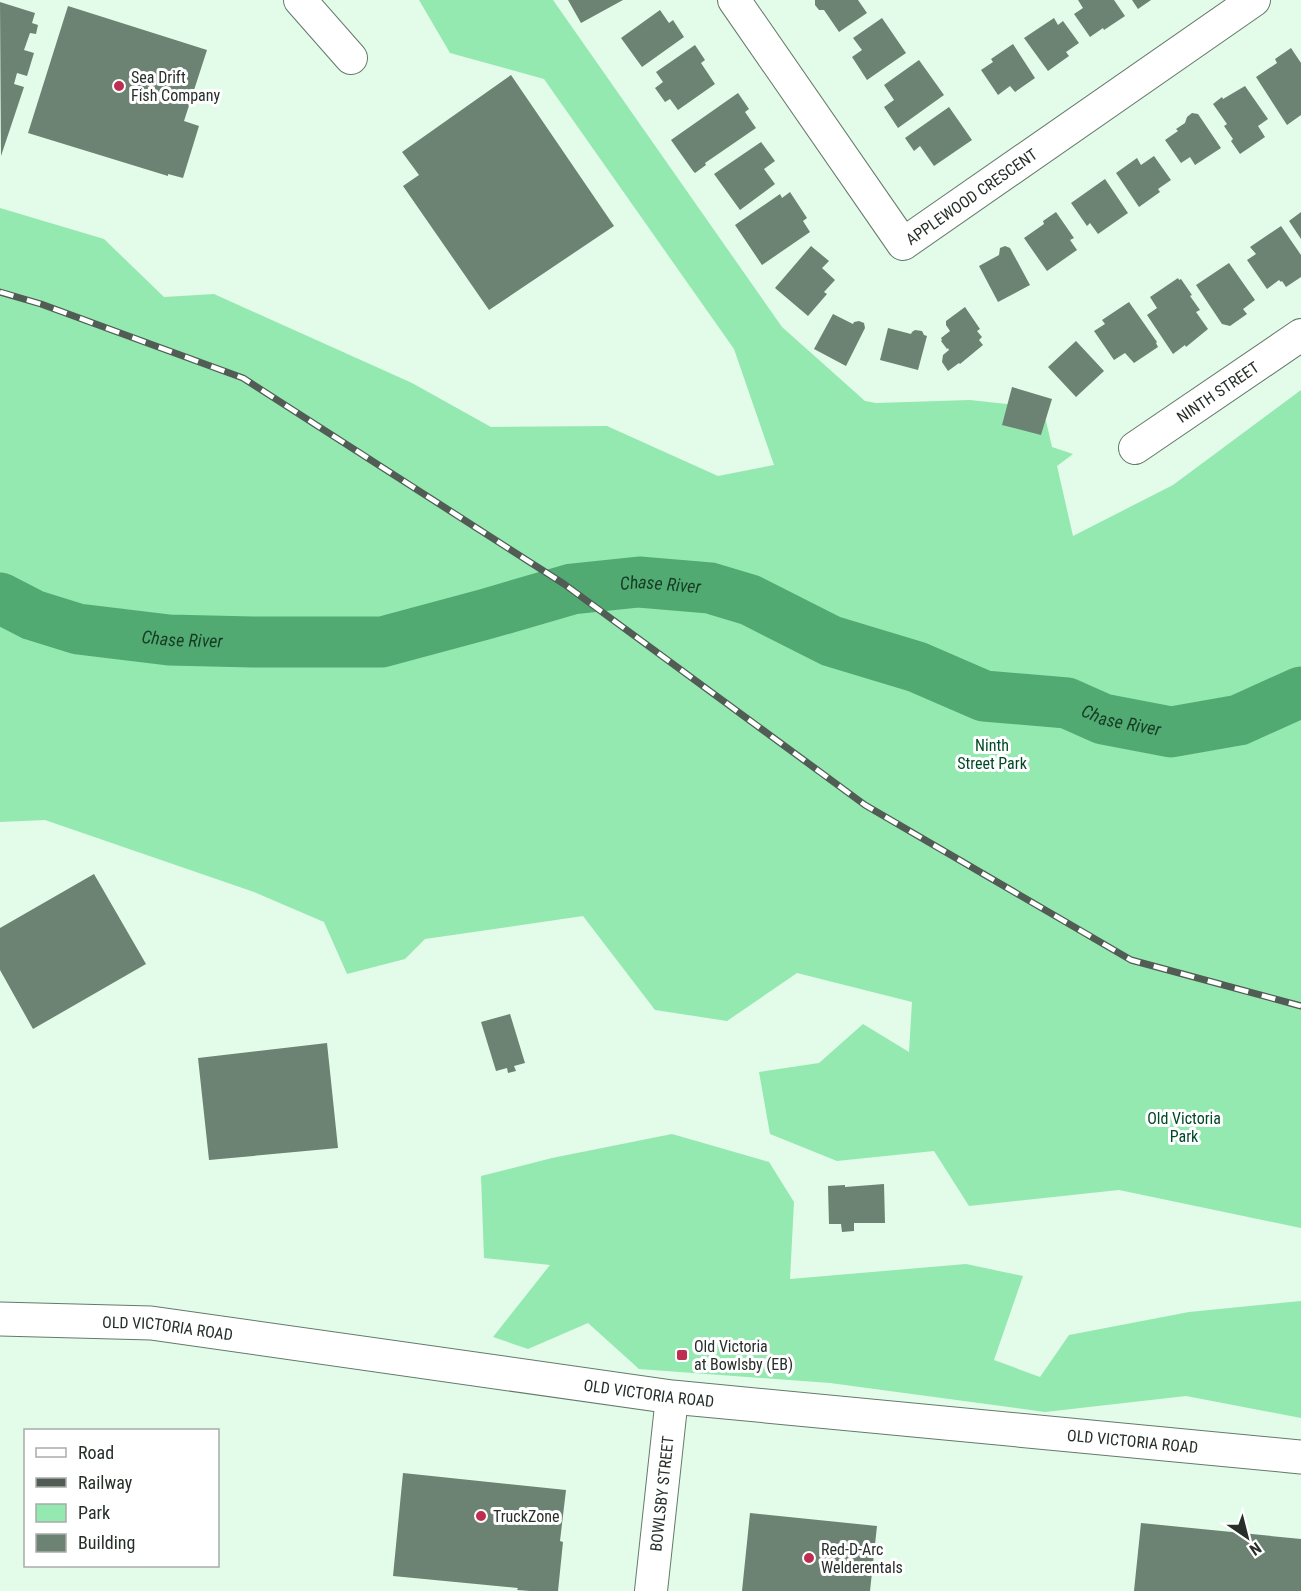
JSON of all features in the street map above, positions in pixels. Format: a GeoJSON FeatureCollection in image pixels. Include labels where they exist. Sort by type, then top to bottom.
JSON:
{"type":"FeatureCollection","features":[{"type":"Feature","properties":{"kind":"street"},"geometry":{"type":"LineString","coordinates":[[300,0],[351,58]]}},
{"type":"Feature","properties":{"kind":"street","name":"APPLEWOOD CRESCENT"},"geometry":{"type":"LineString","coordinates":[[734,0],[903,244],[1254,0]]}},
{"type":"Feature","properties":{"kind":"street","name":"NINTH STREET"},"geometry":{"type":"LineString","coordinates":[[1135,448],[1301,336]]}},
{"type":"Feature","properties":{"kind":"street","name":"OLD VICTORIA ROAD"},"geometry":{"type":"LineString","coordinates":[[0,1319],[152,1323],[672,1397],[1301,1457]]}},
{"type":"Feature","properties":{"kind":"street","name":"BOWLSBY STREET"},"geometry":{"type":"LineString","coordinates":[[651,1591],[672,1397]]}},
{"type":"Feature","properties":{"kind":"green space"},"geometry":{"type":"Polygon","coordinates":[[[419,0],[553,0],[782,327],[865,401],[876,403],[970,400],[1043,408],[1052,447],[1073,454],[1057,466],[1073,536],[1173,485],[1301,390],[1301,1228],[1119,1190],[969,1206],[934,1151],[837,1161],[770,1134],[759,1072],[819,1063],[863,1024],[909,1052],[912,1002],[797,973],[727,1021],[655,1010],[583,916],[425,939],[405,959],[347,974],[324,922],[254,892],[45,820],[0,822],[0,208],[104,239],[164,297],[214,294],[412,383],[491,427],[607,426],[718,476],[774,465],[734,349],[544,79],[450,53],[419,0]]]}},
{"type":"Feature","properties":{"kind":"green space"},"geometry":{"type":"Polygon","coordinates":[[[672,1134],[769,1162],[794,1202],[790,1279],[966,1264],[1023,1276],[994,1360],[1040,1377],[1069,1335],[1189,1312],[1301,1301],[1301,1418],[1186,1396],[1045,1412],[830,1383],[639,1369],[588,1323],[528,1349],[493,1337],[550,1265],[484,1258],[481,1176],[552,1158],[672,1134]]]}},
{"type":"Feature","properties":{"kind":"building"},"geometry":{"type":"Polygon","coordinates":[[[568,0],[623,0],[581,23],[568,0]]]}},
{"type":"Feature","properties":{"kind":"building"},"geometry":{"type":"Polygon","coordinates":[[[815,0],[858,0],[867,13],[839,32],[824,10],[819,10],[815,5],[815,0]]]}},
{"type":"Feature","properties":{"kind":"building"},"geometry":{"type":"Polygon","coordinates":[[[1078,0],[1114,0],[1125,16],[1090,37],[1074,14],[1083,8],[1078,0]]]}},
{"type":"Feature","properties":{"kind":"building"},"geometry":{"type":"Polygon","coordinates":[[[1132,0],[1151,0],[1138,9],[1132,0]]]}},
{"type":"Feature","properties":{"kind":"building"},"geometry":{"type":"Polygon","coordinates":[[[0,2],[35,13],[32,23],[38,25],[36,34],[30,33],[24,50],[34,53],[27,76],[17,73],[14,84],[24,87],[1,156],[0,2]]]}},
{"type":"Feature","properties":{"kind":"building","name":"Sea Drift Fish Company"},"geometry":{"type":"Polygon","coordinates":[[[68,6],[207,50],[184,121],[199,126],[183,178],[168,174],[168,176],[28,133],[68,6]]]}},
{"type":"Feature","properties":{"kind":"building"},"geometry":{"type":"Polygon","coordinates":[[[660,10],[669,23],[673,20],[684,37],[642,67],[621,38],[660,10]]]}},
{"type":"Feature","properties":{"kind":"building"},"geometry":{"type":"Polygon","coordinates":[[[882,18],[906,53],[867,80],[852,57],[862,50],[853,38],[882,18]]]}},
{"type":"Feature","properties":{"kind":"building"},"geometry":{"type":"Polygon","coordinates":[[[1054,18],[1058,25],[1063,21],[1079,43],[1066,52],[1069,56],[1048,71],[1024,38],[1054,18]]]}},
{"type":"Feature","properties":{"kind":"building"},"geometry":{"type":"Polygon","coordinates":[[[1013,44],[1035,78],[1015,92],[1010,86],[998,95],[981,70],[993,62],[991,59],[1013,44]]]}},
{"type":"Feature","properties":{"kind":"building"},"geometry":{"type":"Polygon","coordinates":[[[695,45],[705,60],[701,63],[715,84],[678,110],[670,99],[665,102],[655,88],[663,82],[656,72],[695,45]]]}},
{"type":"Feature","properties":{"kind":"building"},"geometry":{"type":"Polygon","coordinates":[[[1291,48],[1301,63],[1301,115],[1287,125],[1256,77],[1277,63],[1275,59],[1291,48]]]}},
{"type":"Feature","properties":{"kind":"building"},"geometry":{"type":"Polygon","coordinates":[[[919,60],[944,95],[898,128],[884,107],[894,100],[884,85],[919,60]]]}},
{"type":"Feature","properties":{"kind":"building"},"geometry":{"type":"Polygon","coordinates":[[[511,75],[614,226],[489,310],[403,186],[419,175],[402,152],[511,75]]]}},
{"type":"Feature","properties":{"kind":"building"},"geometry":{"type":"Polygon","coordinates":[[[1245,86],[1268,119],[1258,126],[1265,137],[1240,154],[1224,126],[1227,124],[1213,104],[1245,86]]]}},
{"type":"Feature","properties":{"kind":"building"},"geometry":{"type":"Polygon","coordinates":[[[738,93],[749,109],[745,112],[756,128],[705,163],[706,165],[695,173],[671,140],[738,93]]]}},
{"type":"Feature","properties":{"kind":"building"},"geometry":{"type":"Polygon","coordinates":[[[949,107],[972,140],[934,166],[920,146],[914,151],[905,138],[949,107]]]}},
{"type":"Feature","properties":{"kind":"building"},"geometry":{"type":"Polygon","coordinates":[[[1192,113],[1198,114],[1221,148],[1195,165],[1190,157],[1181,163],[1165,140],[1178,131],[1176,129],[1185,123],[1187,117],[1192,113]]]}},
{"type":"Feature","properties":{"kind":"building"},"geometry":{"type":"Polygon","coordinates":[[[761,142],[775,161],[764,169],[775,184],[740,210],[714,174],[761,142]]]}},
{"type":"Feature","properties":{"kind":"building"},"geometry":{"type":"Polygon","coordinates":[[[1154,156],[1171,180],[1158,189],[1160,192],[1139,207],[1116,173],[1137,158],[1141,165],[1154,156]]]}},
{"type":"Feature","properties":{"kind":"building"},"geometry":{"type":"Polygon","coordinates":[[[1105,179],[1128,213],[1098,234],[1090,223],[1087,226],[1071,203],[1105,179]]]}},
{"type":"Feature","properties":{"kind":"building"},"geometry":{"type":"Polygon","coordinates":[[[790,192],[807,218],[803,221],[810,232],[762,265],[735,225],[780,194],[782,198],[790,192]]]}},
{"type":"Feature","properties":{"kind":"building"},"geometry":{"type":"Polygon","coordinates":[[[1056,212],[1074,238],[1070,240],[1077,250],[1047,271],[1024,238],[1056,212]]]}},
{"type":"Feature","properties":{"kind":"building"},"geometry":{"type":"Polygon","coordinates":[[[1301,212],[1301,239],[1289,221],[1301,212]]]}},
{"type":"Feature","properties":{"kind":"building"},"geometry":{"type":"Polygon","coordinates":[[[1281,226],[1301,255],[1301,277],[1286,287],[1279,280],[1267,289],[1247,260],[1256,254],[1250,247],[1281,226]]]}},
{"type":"Feature","properties":{"kind":"building"},"geometry":{"type":"Polygon","coordinates":[[[811,246],[829,261],[822,268],[835,280],[824,292],[827,294],[808,316],[775,288],[811,246]]]}},
{"type":"Feature","properties":{"kind":"building"},"geometry":{"type":"Polygon","coordinates":[[[1005,246],[1010,248],[1030,285],[998,302],[979,266],[999,255],[1000,248],[1005,246]]]}},
{"type":"Feature","properties":{"kind":"building"},"geometry":{"type":"Polygon","coordinates":[[[1229,263],[1255,300],[1243,309],[1247,314],[1230,326],[1222,324],[1196,285],[1229,263]]]}},
{"type":"Feature","properties":{"kind":"building"},"geometry":{"type":"Polygon","coordinates":[[[1178,278],[1192,295],[1190,296],[1200,310],[1196,312],[1208,329],[1186,347],[1185,345],[1173,354],[1147,315],[1157,308],[1150,297],[1178,278]]]}},
{"type":"Feature","properties":{"kind":"building"},"geometry":{"type":"Polygon","coordinates":[[[1129,302],[1157,342],[1158,347],[1134,363],[1125,353],[1114,360],[1094,331],[1105,324],[1102,320],[1129,302]]]}},
{"type":"Feature","properties":{"kind":"building"},"geometry":{"type":"Polygon","coordinates":[[[965,307],[980,329],[977,331],[982,337],[979,340],[983,345],[948,371],[942,362],[943,355],[949,350],[941,338],[950,331],[946,321],[965,307]]]}},
{"type":"Feature","properties":{"kind":"building"},"geometry":{"type":"Polygon","coordinates":[[[833,314],[853,324],[859,321],[864,323],[865,328],[846,366],[814,349],[833,314]]]}},
{"type":"Feature","properties":{"kind":"building"},"geometry":{"type":"Polygon","coordinates":[[[888,328],[911,334],[915,330],[922,331],[927,336],[918,370],[880,360],[888,328]]]}},
{"type":"Feature","properties":{"kind":"building"},"geometry":{"type":"Polygon","coordinates":[[[1076,341],[1104,371],[1076,397],[1048,367],[1076,341]]]}},
{"type":"Feature","properties":{"kind":"building"},"geometry":{"type":"Polygon","coordinates":[[[1012,387],[1052,399],[1041,435],[1002,425],[1012,387]]]}},
{"type":"Feature","properties":{"kind":"building"},"geometry":{"type":"Polygon","coordinates":[[[94,874],[146,964],[33,1029],[0,970],[0,928],[94,874]]]}},
{"type":"Feature","properties":{"kind":"building"},"geometry":{"type":"Polygon","coordinates":[[[510,1014],[525,1063],[514,1066],[516,1071],[508,1073],[507,1068],[496,1071],[481,1022],[510,1014]]]}},
{"type":"Feature","properties":{"kind":"building"},"geometry":{"type":"Polygon","coordinates":[[[327,1043],[338,1148],[209,1160],[198,1058],[327,1043]]]}},
{"type":"Feature","properties":{"kind":"building"},"geometry":{"type":"Polygon","coordinates":[[[884,1184],[885,1223],[854,1223],[854,1231],[842,1232],[841,1224],[829,1224],[828,1186],[884,1184]]]}},
{"type":"Feature","properties":{"kind":"building","name":"TruckZone"},"geometry":{"type":"Polygon","coordinates":[[[403,1473],[566,1490],[560,1541],[563,1542],[558,1591],[517,1590],[518,1588],[393,1576],[403,1473]]]}},
{"type":"Feature","properties":{"kind":"building","name":"Red-D-Arc Welderentals"},"geometry":{"type":"Polygon","coordinates":[[[750,1513],[877,1526],[870,1591],[742,1591],[750,1513]]]}},
{"type":"Feature","properties":{"kind":"building"},"geometry":{"type":"Polygon","coordinates":[[[1141,1523],[1301,1539],[1301,1591],[1134,1591],[1141,1523]]]}},
{"type":"Feature","properties":{"kind":"waterway","name":"Chase River"},"geometry":{"type":"LineString","coordinates":[[0,598],[33,615],[78,629],[169,640],[382,642],[572,589],[639,582],[710,588],[750,600],[831,641],[917,667],[984,696],[1067,703],[1103,719],[1171,732],[1239,720],[1301,692]]}},
{"type":"Feature","properties":{"kind":"railway"},"geometry":{"type":"LineString","coordinates":[[0,292],[41,304],[243,378],[564,584],[865,805],[1131,960],[1301,1006]]}},
{"type":"Feature","properties":{"kind":"place","name":"Sea Drift Fish Company"},"geometry":{"type":"Point","coordinates":[119,86]}},
{"type":"Feature","properties":{"kind":"place","name":"Old Victoria at Bowlsby (EB)"},"geometry":{"type":"Point","coordinates":[682,1355]}},
{"type":"Feature","properties":{"kind":"place","name":"TruckZone"},"geometry":{"type":"Point","coordinates":[481,1516]}},
{"type":"Feature","properties":{"kind":"place","name":"Red-D-Arc Welderentals"},"geometry":{"type":"Point","coordinates":[809,1558]}},
{"type":"Feature","properties":{"kind":"park label","name":"Ninth Street Park"},"geometry":{"type":"Point","coordinates":[992,754]}},
{"type":"Feature","properties":{"kind":"park label","name":"Old Victoria Park"},"geometry":{"type":"Point","coordinates":[1184,1127]}}]}
